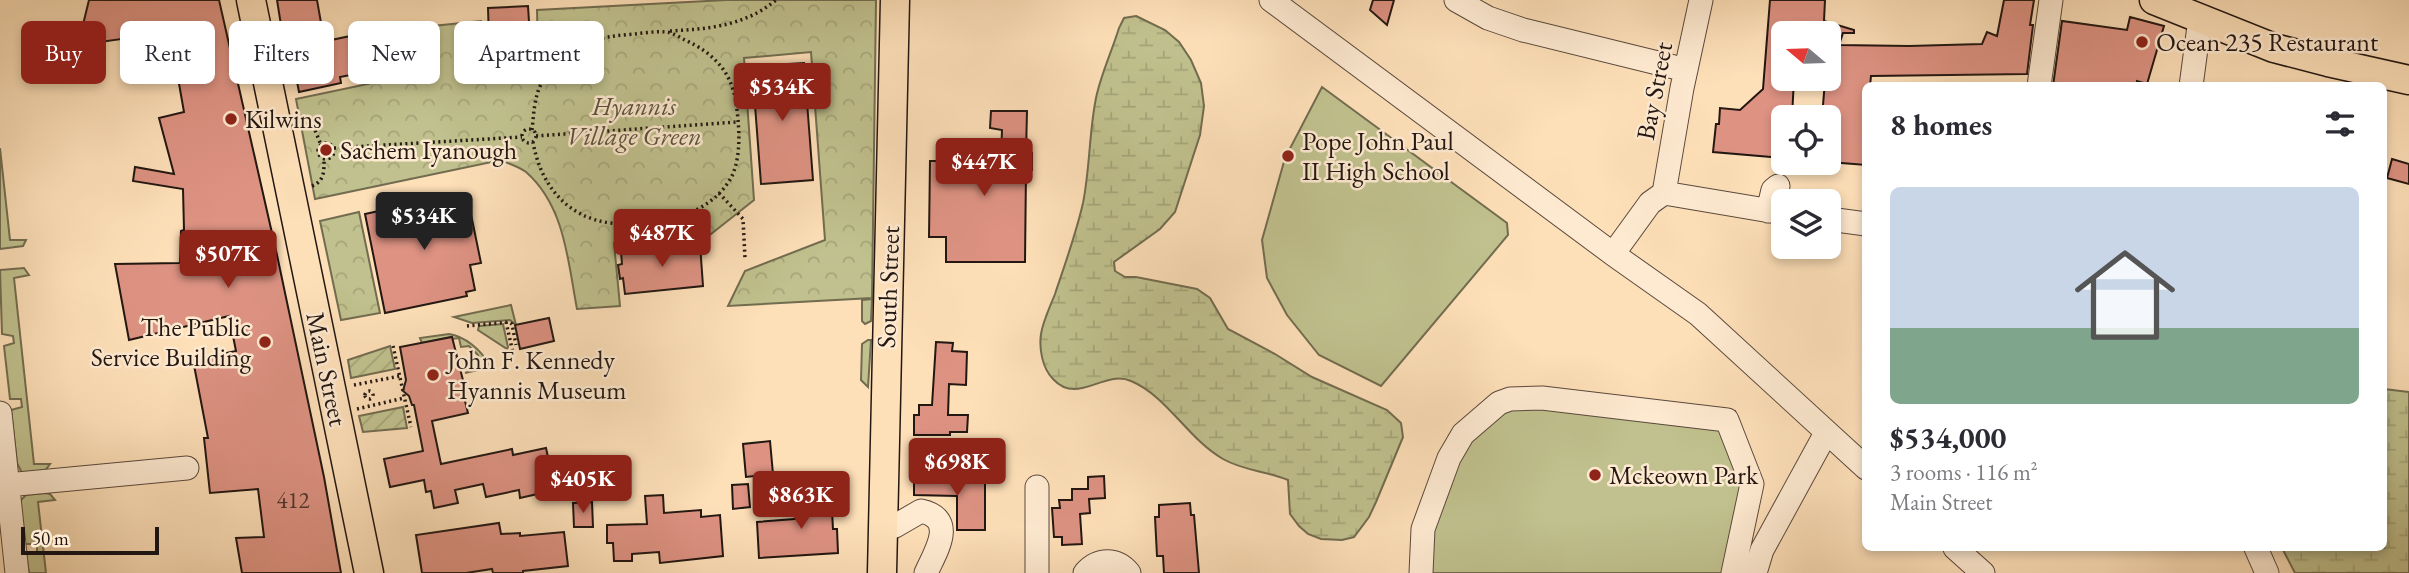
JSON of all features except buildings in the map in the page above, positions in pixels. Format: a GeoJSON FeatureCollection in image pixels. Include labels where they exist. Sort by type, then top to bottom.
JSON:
{"type":"FeatureCollection","features":[{"type":"Feature","properties":{"kind":"main road","name":"Main Street"},"geometry":{"type":"LineString","coordinates":[[251,0],[369,573]]}},
{"type":"Feature","properties":{"kind":"main road","name":"South Street"},"geometry":{"type":"LineString","coordinates":[[882,573],[895,0]]}},
{"type":"Feature","properties":{"kind":"main road"},"geometry":{"type":"LineString","coordinates":[[2154,0],[2297,55],[2409,80]]}},
{"type":"Feature","properties":{"kind":"street"},"geometry":{"type":"LineString","coordinates":[[1271,0],[1698,314],[1862,464]]}},
{"type":"Feature","properties":{"kind":"street","name":"Bay Street"},"geometry":{"type":"LineString","coordinates":[[1664,193],[1701,0]]}},
{"type":"Feature","properties":{"kind":"street"},"geometry":{"type":"LineString","coordinates":[[2040,82],[2051,0]]}},
{"type":"Feature","properties":{"kind":"street"},"geometry":{"type":"LineString","coordinates":[[1459,1],[1488,19],[1523,30],[1686,70]]}},
{"type":"Feature","properties":{"kind":"street"},"geometry":{"type":"LineString","coordinates":[[2192,82],[2200,19]]}},
{"type":"Feature","properties":{"kind":"street"},"geometry":{"type":"LineString","coordinates":[[1774,189],[1778,186]]}},
{"type":"Feature","properties":{"kind":"street"},"geometry":{"type":"LineString","coordinates":[[1613,254],[1650,203],[1664,193],[1771,211]]}},
{"type":"Feature","properties":{"kind":"street"},"geometry":{"type":"LineString","coordinates":[[1841,221],[1862,223]]}},
{"type":"Feature","properties":{"kind":"street"},"geometry":{"type":"LineString","coordinates":[[1421,573],[1423,529],[1449,458],[1463,434],[1499,404],[1510,399],[1542,398],[1727,420],[1752,484],[1732,573]]}},
{"type":"Feature","properties":{"kind":"street"},"geometry":{"type":"LineString","coordinates":[[0,413],[8,485],[5,510],[18,573]]}},
{"type":"Feature","properties":{"kind":"street"},"geometry":{"type":"LineString","coordinates":[[1755,573],[1762,550],[1826,433]]}},
{"type":"Feature","properties":{"kind":"street"},"geometry":{"type":"LineString","coordinates":[[8,485],[187,468]]}},
{"type":"Feature","properties":{"kind":"street"},"geometry":{"type":"LineString","coordinates":[[1037,487],[1037,573]]}},
{"type":"Feature","properties":{"kind":"street"},"geometry":{"type":"LineString","coordinates":[[882,530],[921,511],[930,513],[940,522],[942,536],[926,573]]}},
{"type":"Feature","properties":{"kind":"street"},"geometry":{"type":"LineString","coordinates":[[1958,551],[1983,573]]}},
{"type":"Feature","properties":{"kind":"street"},"geometry":{"type":"LineString","coordinates":[[2257,551],[2267,573]]}},
{"type":"Feature","properties":{"kind":"street"},"geometry":{"type":"LineString","coordinates":[[1085,573],[1093,564],[1111,561],[1120,564],[1129,573]]}},
{"type":"Feature","properties":{"kind":"path"},"geometry":{"type":"LineString","coordinates":[[536,136],[532,130],[534,107],[542,81],[572,50],[592,39],[605,36],[725,26],[764,10],[776,0]]}},
{"type":"Feature","properties":{"kind":"path"},"geometry":{"type":"LineString","coordinates":[[536,136],[533,142],[539,169],[553,191],[577,211],[594,220],[620,224],[672,220],[699,209],[719,192],[732,175],[736,164],[738,140],[733,89],[724,68],[712,55],[668,32]]}},
{"type":"Feature","properties":{"kind":"path"},"geometry":{"type":"LineString","coordinates":[[295,114],[311,120],[321,145],[318,152],[324,158]]}},
{"type":"Feature","properties":{"kind":"path"},"geometry":{"type":"LineString","coordinates":[[536,136],[737,122]]}},
{"type":"Feature","properties":{"kind":"path"},"geometry":{"type":"LineString","coordinates":[[522,137],[526,130],[532,130]]}},
{"type":"Feature","properties":{"kind":"path"},"geometry":{"type":"LineString","coordinates":[[522,137],[526,142],[533,142]]}},
{"type":"Feature","properties":{"kind":"path"},"geometry":{"type":"LineString","coordinates":[[321,145],[328,143],[334,148],[522,137]]}},
{"type":"Feature","properties":{"kind":"path"},"geometry":{"type":"LineString","coordinates":[[324,158],[331,157],[334,148]]}},
{"type":"Feature","properties":{"kind":"path"},"geometry":{"type":"LineString","coordinates":[[309,187],[319,182],[322,177],[324,158]]}},
{"type":"Feature","properties":{"kind":"path"},"geometry":{"type":"LineString","coordinates":[[719,192],[743,219],[745,258]]}},
{"type":"Feature","properties":{"kind":"path"},"geometry":{"type":"LineString","coordinates":[[506,322],[513,353]]}},
{"type":"Feature","properties":{"kind":"path"},"geometry":{"type":"LineString","coordinates":[[467,326],[506,322],[512,324],[516,345]]}},
{"type":"Feature","properties":{"kind":"path"},"geometry":{"type":"LineString","coordinates":[[393,346],[411,427]]}},
{"type":"Feature","properties":{"kind":"path"},"geometry":{"type":"LineString","coordinates":[[350,386],[400,376]]}},
{"type":"Feature","properties":{"kind":"path"},"geometry":{"type":"LineString","coordinates":[[367,382],[368,391],[373,394],[370,398],[372,406]]}},
{"type":"Feature","properties":{"kind":"path"},"geometry":{"type":"LineString","coordinates":[[355,409],[405,398]]}},
{"type":"Feature","properties":{"kind":"green space","name":"Hyannis Village Green"},"geometry":{"type":"Polygon","coordinates":[[[726,0],[876,0],[872,298],[728,306],[745,271],[825,240],[811,52],[744,58],[754,200],[711,234],[614,243],[620,306],[577,309],[563,236],[549,201],[526,172],[501,160],[315,199],[296,99],[368,84],[440,84],[440,25],[454,24],[454,84],[604,84],[604,21],[537,21],[537,10],[726,0]]]}},
{"type":"Feature","properties":{"kind":"green space"},"geometry":{"type":"Polygon","coordinates":[[[1136,16],[1165,30],[1179,42],[1201,83],[1204,106],[1200,135],[1175,212],[1160,229],[1114,262],[1115,271],[1125,277],[1197,289],[1210,298],[1228,329],[1312,377],[1387,410],[1401,423],[1403,437],[1369,517],[1354,537],[1342,540],[1321,539],[1308,534],[1290,514],[1288,480],[1239,466],[1210,451],[1167,407],[1144,388],[1131,381],[1111,379],[1072,389],[1062,386],[1046,369],[1040,345],[1041,334],[1083,203],[1098,89],[1124,18],[1136,16]]]}},
{"type":"Feature","properties":{"kind":"green space"},"geometry":{"type":"Polygon","coordinates":[[[1322,87],[1507,223],[1508,235],[1381,386],[1319,355],[1287,315],[1267,278],[1262,240],[1285,158],[1322,87]]]}},
{"type":"Feature","properties":{"kind":"green space"},"geometry":{"type":"Polygon","coordinates":[[[0,148],[10,240],[26,240],[23,246],[0,249],[0,148]]]}},
{"type":"Feature","properties":{"kind":"green space"},"geometry":{"type":"Polygon","coordinates":[[[359,212],[380,313],[341,320],[320,221],[359,212]]]}},
{"type":"Feature","properties":{"kind":"green space"},"geometry":{"type":"Polygon","coordinates":[[[24,268],[29,275],[14,278],[34,464],[50,464],[44,472],[22,473],[17,463],[11,410],[22,407],[21,399],[10,399],[4,346],[14,343],[13,336],[2,334],[0,270],[24,268]]]}},
{"type":"Feature","properties":{"kind":"green space"},"geometry":{"type":"Polygon","coordinates":[[[872,299],[871,321],[865,324],[862,321],[862,300],[872,299]]]}},
{"type":"Feature","properties":{"kind":"green space"},"geometry":{"type":"Polygon","coordinates":[[[511,305],[516,325],[510,320],[472,323],[454,317],[511,305]]]}},
{"type":"Feature","properties":{"kind":"green space"},"geometry":{"type":"Polygon","coordinates":[[[503,324],[507,349],[478,330],[479,326],[503,324]]]}},
{"type":"Feature","properties":{"kind":"green space"},"geometry":{"type":"Polygon","coordinates":[[[449,334],[461,338],[477,349],[488,364],[487,368],[465,373],[481,368],[478,355],[469,346],[461,347],[459,338],[422,343],[420,338],[449,334]]]}},
{"type":"Feature","properties":{"kind":"green space"},"geometry":{"type":"Polygon","coordinates":[[[871,340],[868,387],[861,380],[862,344],[871,340]]]}},
{"type":"Feature","properties":{"kind":"green space"},"geometry":{"type":"Polygon","coordinates":[[[390,346],[395,369],[351,378],[348,360],[390,346]]]}},
{"type":"Feature","properties":{"kind":"green space","name":"Mckeown Park"},"geometry":{"type":"Polygon","coordinates":[[[1540,389],[1735,411],[1760,482],[1739,573],[1411,573],[1413,527],[1440,455],[1540,389]]]}},
{"type":"Feature","properties":{"kind":"green space"},"geometry":{"type":"Polygon","coordinates":[[[2387,389],[2409,392],[2409,573],[2295,573],[2284,551],[2387,551],[2387,389]]]}},
{"type":"Feature","properties":{"kind":"green space"},"geometry":{"type":"Polygon","coordinates":[[[403,407],[407,428],[363,432],[359,416],[403,407]]]}},
{"type":"Feature","properties":{"kind":"green space"},"geometry":{"type":"Polygon","coordinates":[[[45,493],[55,500],[38,502],[46,573],[29,573],[26,554],[37,552],[37,544],[25,544],[20,501],[26,495],[45,493]]]}},
{"type":"Feature","properties":{"kind":"place","name":"Ocean 235 Restaurant"},"geometry":{"type":"Point","coordinates":[2142,42]}},
{"type":"Feature","properties":{"kind":"place","name":"Kilwins"},"geometry":{"type":"Point","coordinates":[231,119]}},
{"type":"Feature","properties":{"kind":"place","name":"Sachem Iyanough"},"geometry":{"type":"Point","coordinates":[326,150]}},
{"type":"Feature","properties":{"kind":"place","name":"Pope John Paul II High School"},"geometry":{"type":"Point","coordinates":[1288,156]}},
{"type":"Feature","properties":{"kind":"place","name":"The Public Service Building"},"geometry":{"type":"Point","coordinates":[265,342]}},
{"type":"Feature","properties":{"kind":"place","name":"John F. Kennedy Hyannis Museum"},"geometry":{"type":"Point","coordinates":[433,375]}},
{"type":"Feature","properties":{"kind":"place","name":"Mckeown Park"},"geometry":{"type":"Point","coordinates":[1595,475]}}]}
